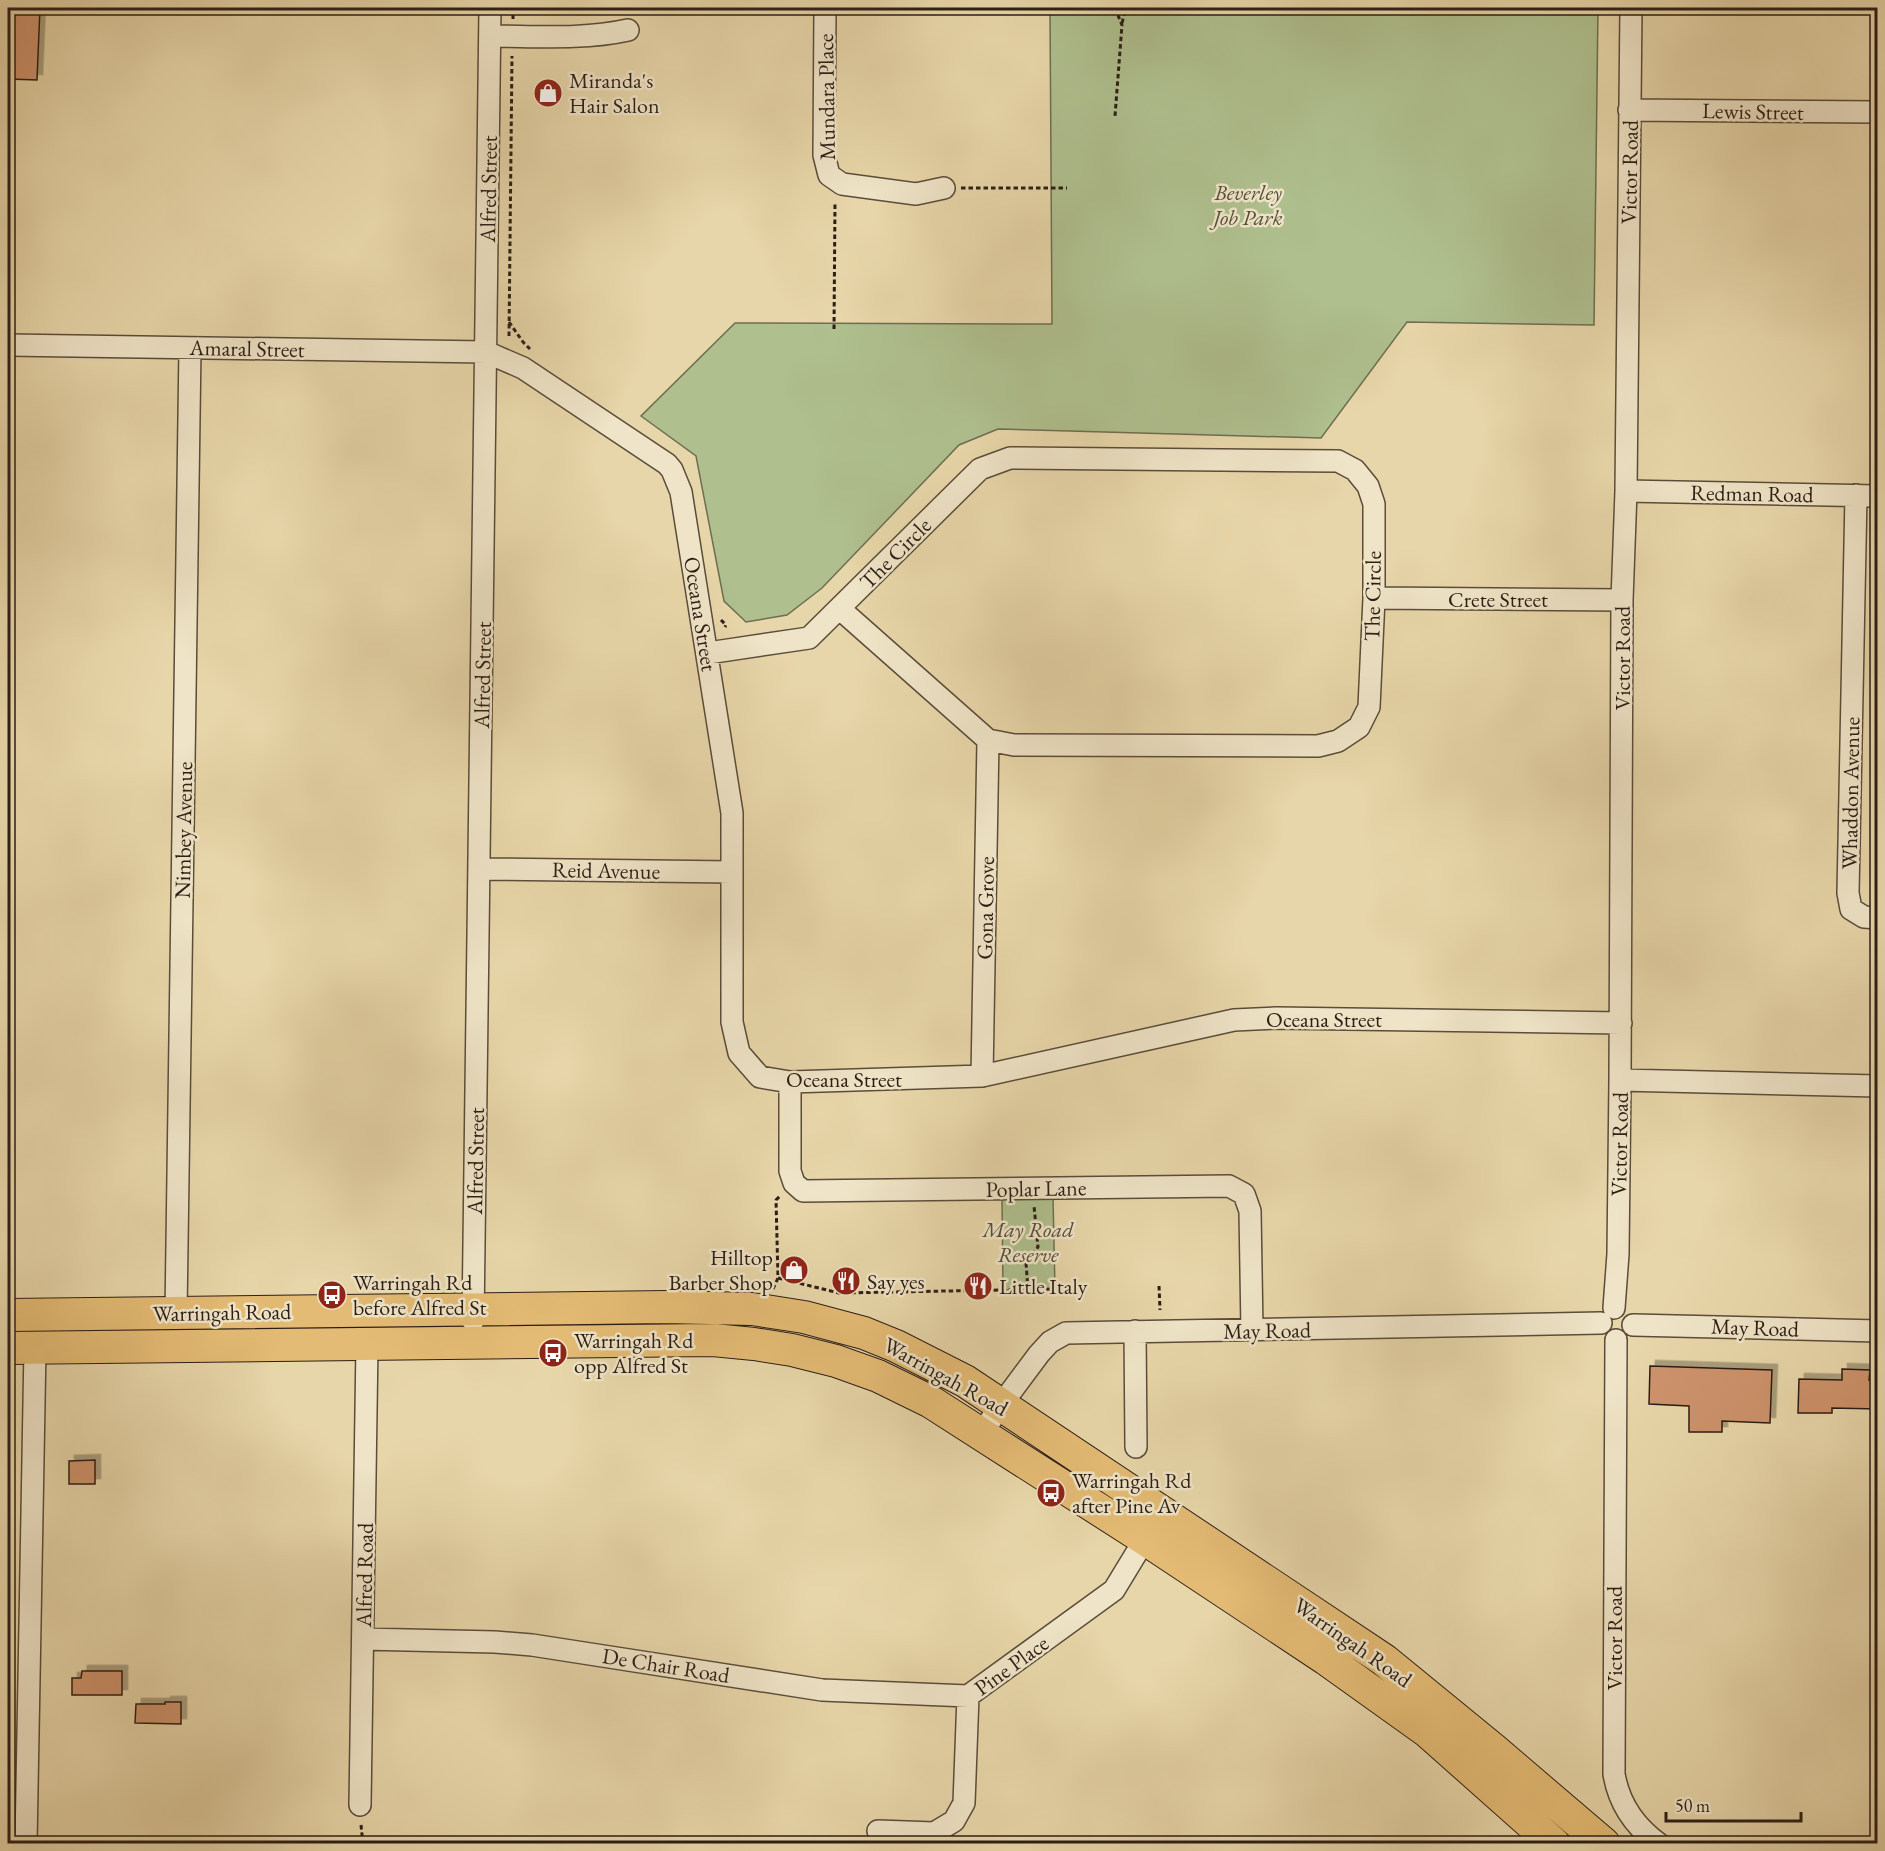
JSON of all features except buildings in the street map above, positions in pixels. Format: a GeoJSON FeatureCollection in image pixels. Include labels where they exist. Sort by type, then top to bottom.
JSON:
{"type":"FeatureCollection","features":[{"type":"Feature","properties":{"kind":"highway","name":"Warringah Road"},"geometry":{"type":"LineString","coordinates":[[8,1314],[724,1308],[788,1314],[864,1333],[896,1346],[965,1381],[1384,1660],[1494,1749],[1604,1844]]}},
{"type":"Feature","properties":{"kind":"highway","name":"Warringah Road"},"geometry":{"type":"LineString","coordinates":[[21,1348],[713,1340],[792,1350],[836,1361],[878,1376],[931,1402],[982,1433],[1326,1659],[1428,1732],[1554,1844]]}},
{"type":"Feature","properties":{"kind":"highway"},"geometry":{"type":"LineString","coordinates":[[1145,1539],[1163,1513]]}},
{"type":"Feature","properties":{"kind":"street","name":"Alfred Street"},"geometry":{"type":"LineString","coordinates":[[473,1342],[490,8]]}},
{"type":"Feature","properties":{"kind":"street","name":"Mundara Place"},"geometry":{"type":"LineString","coordinates":[[825,8],[824,155],[829,175],[842,184],[916,195],[944,188]]}},
{"type":"Feature","properties":{"kind":"street","name":"Victor Road"},"geometry":{"type":"LineString","coordinates":[[1608,1316],[1618,1254],[1622,600],[1626,491],[1631,8]]}},
{"type":"Feature","properties":{"kind":"street"},"geometry":{"type":"LineString","coordinates":[[490,36],[577,36],[612,34],[628,30]]}},
{"type":"Feature","properties":{"kind":"street","name":"Lewis Street"},"geometry":{"type":"LineString","coordinates":[[1629,110],[1878,112]]}},
{"type":"Feature","properties":{"kind":"street","name":"Amaral Street"},"geometry":{"type":"LineString","coordinates":[[8,345],[486,352]]}},
{"type":"Feature","properties":{"kind":"street","name":"Nimbey Avenue"},"geometry":{"type":"LineString","coordinates":[[176,1313],[190,348]]}},
{"type":"Feature","properties":{"kind":"street","name":"Oceana Street"},"geometry":{"type":"LineString","coordinates":[[486,352],[523,368],[667,464],[681,492],[732,813],[732,1022],[738,1053],[760,1077],[790,1082],[982,1076],[1234,1020],[1276,1018],[1621,1023]]}},
{"type":"Feature","properties":{"kind":"street","name":"The Circle"},"geometry":{"type":"LineString","coordinates":[[708,652],[809,638],[980,469],[1010,458],[1338,461],[1354,470],[1368,486],[1374,504],[1374,598],[1369,707],[1359,727],[1338,741],[1318,746],[1014,745],[988,740],[840,609]]}},
{"type":"Feature","properties":{"kind":"street","name":"Redman Road"},"geometry":{"type":"LineString","coordinates":[[1626,491],[1878,496]]}},
{"type":"Feature","properties":{"kind":"street","name":"Whaddon Avenue"},"geometry":{"type":"LineString","coordinates":[[1856,495],[1848,893],[1851,909],[1864,917],[1878,918]]}},
{"type":"Feature","properties":{"kind":"street","name":"Crete Street"},"geometry":{"type":"LineString","coordinates":[[1374,598],[1622,600]]}},
{"type":"Feature","properties":{"kind":"street","name":"Gona Grove"},"geometry":{"type":"LineString","coordinates":[[982,1076],[988,740]]}},
{"type":"Feature","properties":{"kind":"street","name":"Reid Avenue"},"geometry":{"type":"LineString","coordinates":[[479,869],[732,872]]}},
{"type":"Feature","properties":{"kind":"street"},"geometry":{"type":"LineString","coordinates":[[1620,1080],[1878,1086]]}},
{"type":"Feature","properties":{"kind":"street"},"geometry":{"type":"LineString","coordinates":[[790,1082],[790,1171],[794,1183]]}},
{"type":"Feature","properties":{"kind":"street","name":"Poplar Lane"},"geometry":{"type":"LineString","coordinates":[[794,1183],[803,1191],[1229,1186],[1244,1194],[1250,1211],[1252,1330]]}},
{"type":"Feature","properties":{"kind":"street"},"geometry":{"type":"LineString","coordinates":[[1626,1311],[1631,1317],[1632,1325],[1628,1334],[1616,1340],[1605,1335],[1602,1330],[1608,1316],[1626,1311]]}},
{"type":"Feature","properties":{"kind":"street","name":"May Road"},"geometry":{"type":"LineString","coordinates":[[982,1433],[1000,1404],[1050,1342],[1066,1333],[1252,1330],[1608,1316]]}},
{"type":"Feature","properties":{"kind":"street","name":"May Road"},"geometry":{"type":"LineString","coordinates":[[1632,1325],[1878,1331]]}},
{"type":"Feature","properties":{"kind":"street"},"geometry":{"type":"LineString","coordinates":[[1135,1331],[1136,1447]]}},
{"type":"Feature","properties":{"kind":"street","name":"Victor Road"},"geometry":{"type":"LineString","coordinates":[[1616,1340],[1614,1774],[1617,1791],[1628,1812],[1637,1825],[1659,1844]]}},
{"type":"Feature","properties":{"kind":"street","name":"Alfred Road"},"geometry":{"type":"LineString","coordinates":[[360,1805],[367,1345]]}},
{"type":"Feature","properties":{"kind":"street"},"geometry":{"type":"LineString","coordinates":[[21,1348],[26,1844]]}},
{"type":"Feature","properties":{"kind":"street","name":"Pine Place"},"geometry":{"type":"LineString","coordinates":[[878,1830],[934,1833],[954,1821],[964,1803],[968,1696],[1114,1590],[1145,1539]]}},
{"type":"Feature","properties":{"kind":"street","name":"De Chair Road"},"geometry":{"type":"LineString","coordinates":[[363,1639],[532,1645],[822,1690],[968,1696]]}},
{"type":"Feature","properties":{"kind":"path"},"geometry":{"type":"LineString","coordinates":[[1115,8],[1122,25]]}},
{"type":"Feature","properties":{"kind":"path"},"geometry":{"type":"LineString","coordinates":[[1115,116],[1122,25],[1126,8]]}},
{"type":"Feature","properties":{"kind":"path","name":"Alfred Street"},"geometry":{"type":"LineString","coordinates":[[509,336],[512,62]]}},
{"type":"Feature","properties":{"kind":"path"},"geometry":{"type":"LineString","coordinates":[[834,329],[835,198],[842,184]]}},
{"type":"Feature","properties":{"kind":"path"},"geometry":{"type":"LineString","coordinates":[[944,188],[1067,188]]}},
{"type":"Feature","properties":{"kind":"path"},"geometry":{"type":"LineString","coordinates":[[509,322],[522,342],[535,353]]}},
{"type":"Feature","properties":{"kind":"path"},"geometry":{"type":"LineString","coordinates":[[772,1289],[778,1278],[776,1200],[794,1183]]}},
{"type":"Feature","properties":{"kind":"path"},"geometry":{"type":"LineString","coordinates":[[1019,1188],[1035,1206],[1036,1216],[1038,1246],[1026,1263],[1028,1290]]}},
{"type":"Feature","properties":{"kind":"path"},"geometry":{"type":"LineString","coordinates":[[778,1278],[838,1293],[1054,1289]]}},
{"type":"Feature","properties":{"kind":"path"},"geometry":{"type":"LineString","coordinates":[[1160,1286],[1160,1310]]}},
{"type":"Feature","properties":{"kind":"path"},"geometry":{"type":"LineString","coordinates":[[361,1835],[363,1844]]}},
{"type":"Feature","properties":{"kind":"green space","name":"Beverley Job Park"},"geometry":{"type":"Polygon","coordinates":[[[1050,8],[1598,8],[1594,325],[1407,322],[1321,438],[998,429],[959,445],[822,588],[787,615],[746,622],[724,601],[696,456],[641,416],[735,323],[1052,324],[1050,8]]]}},
{"type":"Feature","properties":{"kind":"green space","name":"May Road Reserve"},"geometry":{"type":"Polygon","coordinates":[[[1002,1198],[1053,1198],[1055,1289],[1003,1290],[1002,1198]]]}},
{"type":"Feature","properties":{"kind":"place","name":"Miranda's Hair Salon"},"geometry":{"type":"Point","coordinates":[548,93]}},
{"type":"Feature","properties":{"kind":"place","name":"Hilltop Barber Shop"},"geometry":{"type":"Point","coordinates":[794,1270]}},
{"type":"Feature","properties":{"kind":"place","name":"Say yes"},"geometry":{"type":"Point","coordinates":[846,1281]}},
{"type":"Feature","properties":{"kind":"place","name":"Little Italy"},"geometry":{"type":"Point","coordinates":[978,1286]}},
{"type":"Feature","properties":{"kind":"place","name":"Warringah Rd before Alfred St"},"geometry":{"type":"Point","coordinates":[332,1295]}},
{"type":"Feature","properties":{"kind":"place","name":"Warringah Rd opp Alfred St"},"geometry":{"type":"Point","coordinates":[553,1353]}},
{"type":"Feature","properties":{"kind":"place","name":"Warringah Rd after Pine Av"},"geometry":{"type":"Point","coordinates":[1051,1493]}}]}
